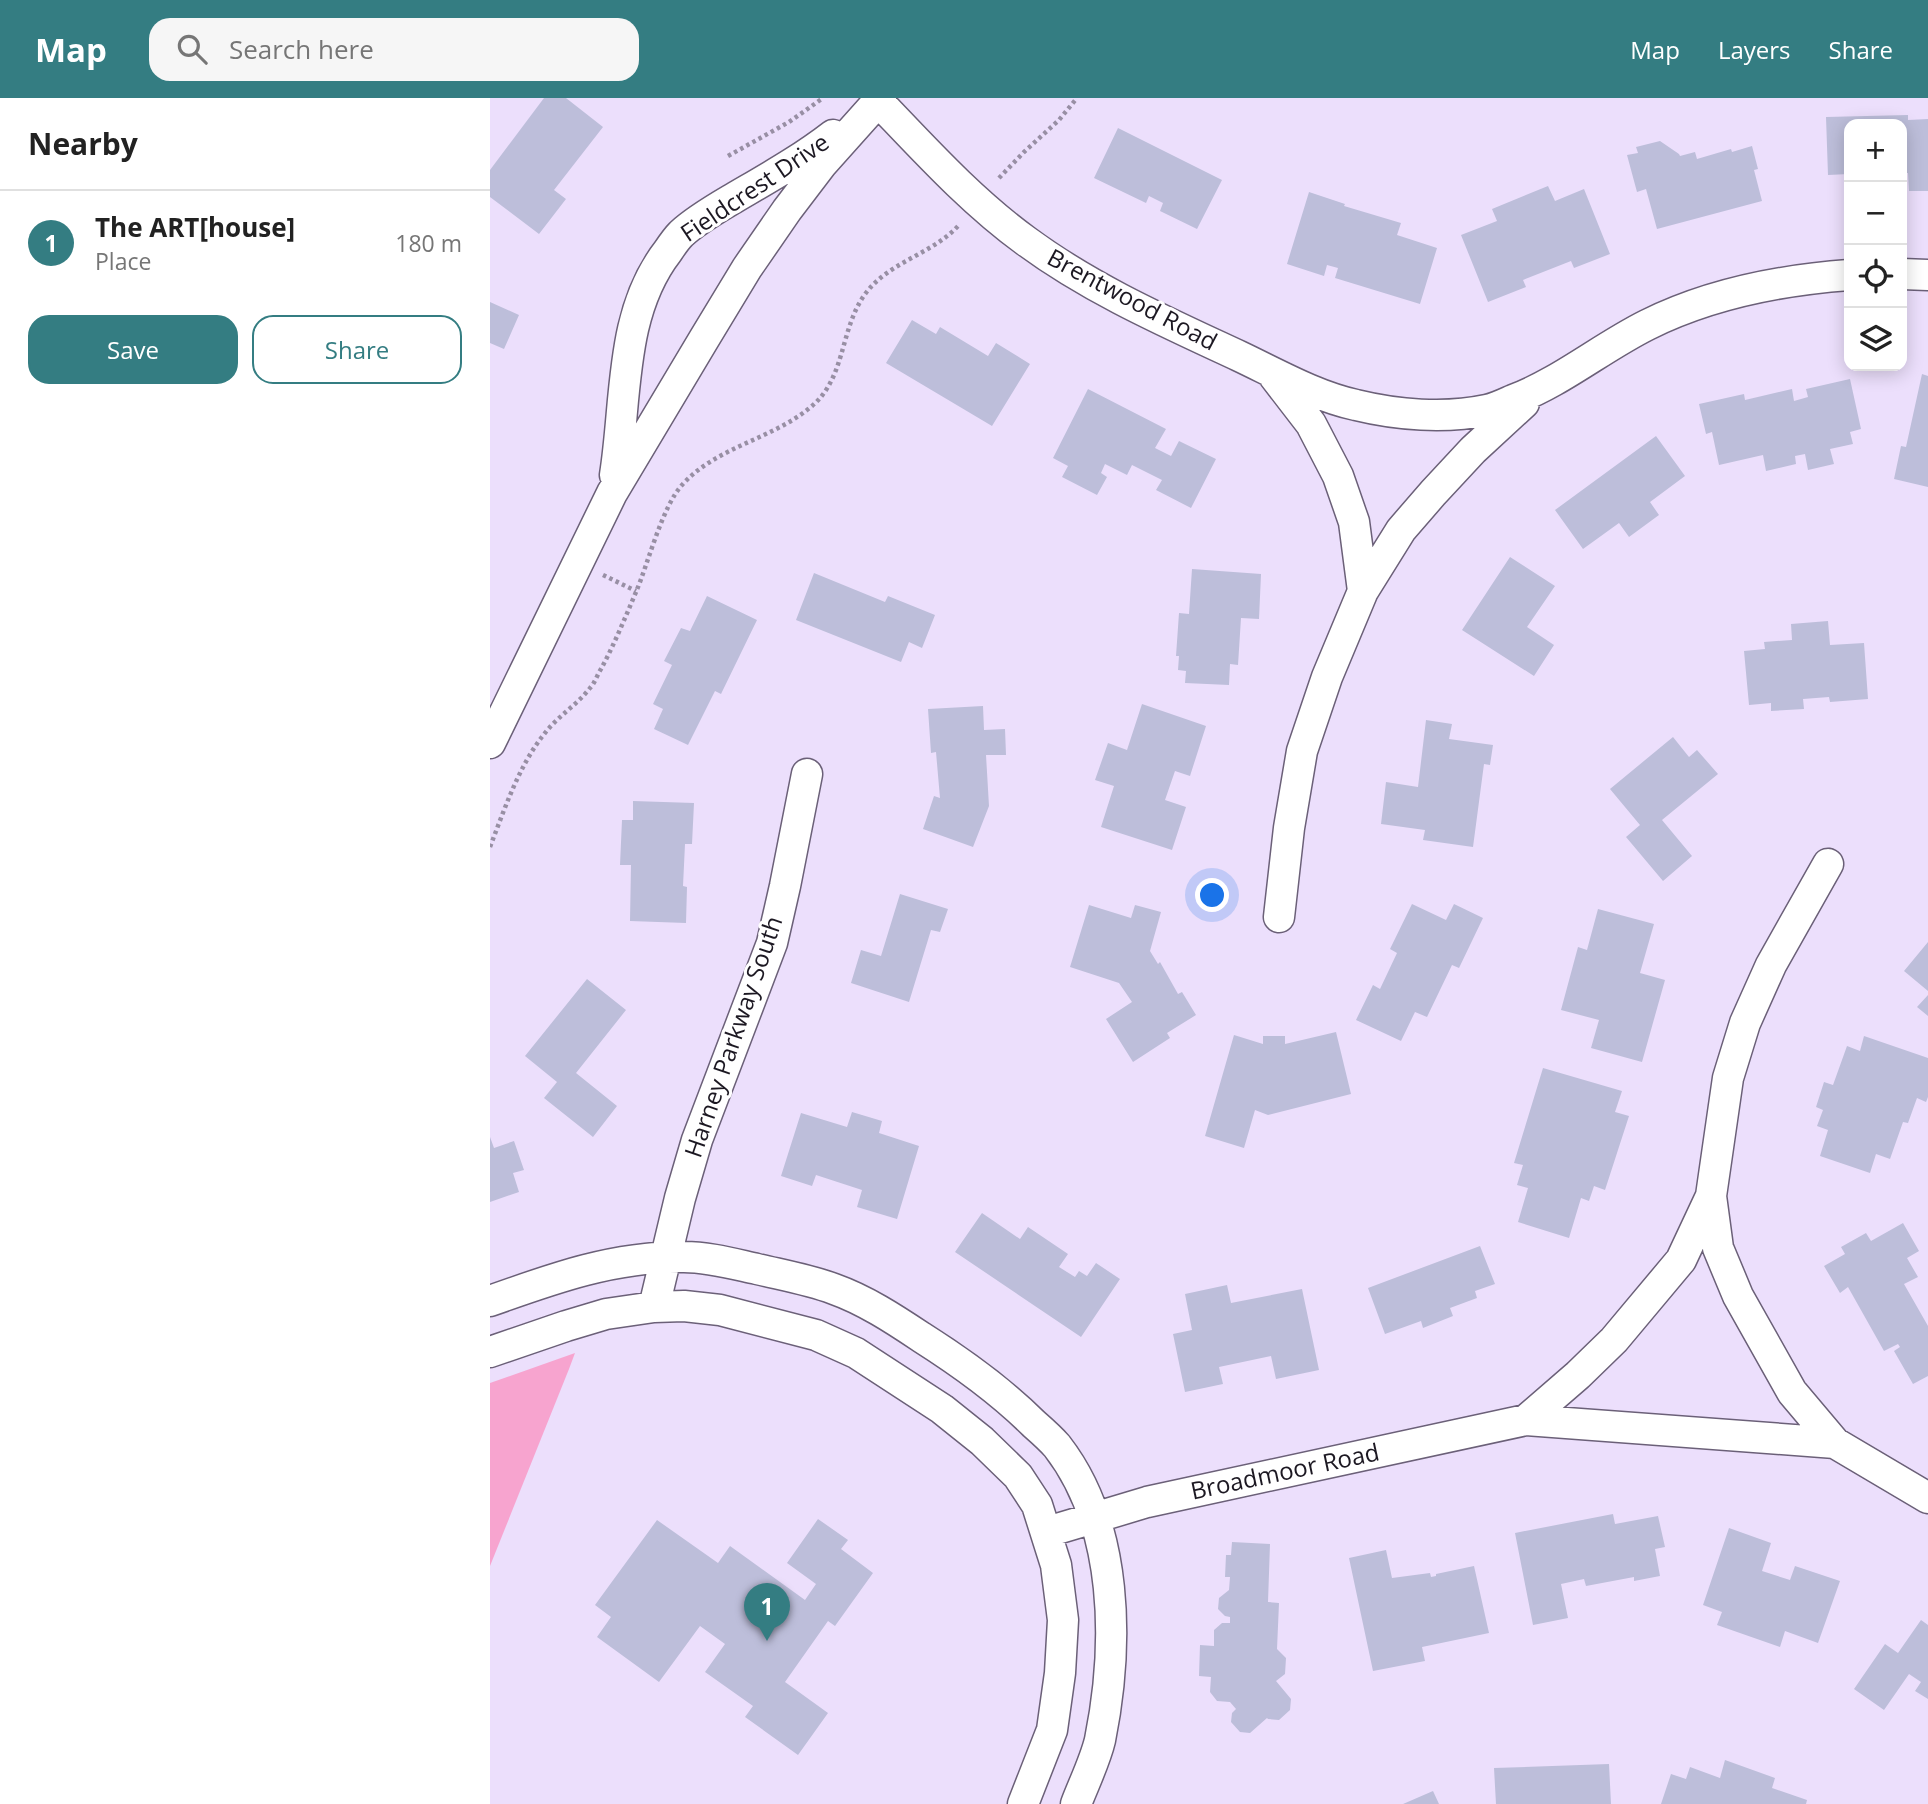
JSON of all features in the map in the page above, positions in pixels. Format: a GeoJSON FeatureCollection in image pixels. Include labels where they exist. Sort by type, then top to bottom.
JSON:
{"type":"FeatureCollection","features":[{"type":"Feature","properties":{"kind":"street","name":"Brentwood Road"},"geometry":{"type":"LineString","coordinates":[[880,100],[979,203],[1025,241],[1080,278],[1307,389],[1355,405],[1397,412],[1441,415],[1488,410],[1537,391],[1647,325],[1684,310],[1727,295],[1810,278],[1844,275]]}},
{"type":"Feature","properties":{"kind":"street","name":"Fieldcrest Drive"},"geometry":{"type":"LineString","coordinates":[[612,493],[621,440],[628,347],[641,299],[657,265],[681,234],[717,208],[813,150],[880,100]]}},
{"type":"Feature","properties":{"kind":"street","name":"Fieldcrest Drive"},"geometry":{"type":"LineString","coordinates":[[490,743],[612,493],[754,259],[822,164],[880,100]]}},
{"type":"Feature","properties":{"kind":"street"},"geometry":{"type":"LineString","coordinates":[[1907,274],[1928,275]]}},
{"type":"Feature","properties":{"kind":"street","name":"Brentwood Road"},"geometry":{"type":"LineString","coordinates":[[1271,372],[1311,424],[1338,476],[1354,522],[1363,591]]}},
{"type":"Feature","properties":{"kind":"street","name":"Brentwood Road"},"geometry":{"type":"LineString","coordinates":[[1279,917],[1289,828],[1302,751],[1327,677],[1363,591],[1401,530],[1433,493],[1473,450],[1537,391]]}},
{"type":"Feature","properties":{"kind":"street","name":"Harney Parkway South"},"geometry":{"type":"LineString","coordinates":[[654,1307],[697,1140],[772,943],[807,774]]}},
{"type":"Feature","properties":{"kind":"street","name":"Broadmoor Road"},"geometry":{"type":"LineString","coordinates":[[1828,864],[1771,965],[1745,1023],[1728,1078],[1711,1196],[1718,1248],[1738,1296],[1792,1392],[1835,1443],[1928,1498]]}},
{"type":"Feature","properties":{"kind":"street","name":"Broadmoor Road"},"geometry":{"type":"LineString","coordinates":[[1526,1420],[1614,1340],[1648,1300],[1681,1260],[1711,1196]]}},
{"type":"Feature","properties":{"kind":"street"},"geometry":{"type":"LineString","coordinates":[[490,1301],[595,1266],[649,1258],[686,1257],[728,1262],[834,1289],[880,1310],[971,1369],[1023,1412],[1056,1445],[1082,1484],[1104,1555],[1112,1618],[1109,1678],[1099,1742],[1076,1804]]}},
{"type":"Feature","properties":{"kind":"street"},"geometry":{"type":"LineString","coordinates":[[490,1352],[606,1314],[654,1307],[684,1306],[720,1310],[816,1335],[856,1353],[942,1409],[982,1441],[1018,1476],[1037,1505],[1056,1565],[1063,1620],[1060,1673],[1052,1730],[1023,1804]]}},
{"type":"Feature","properties":{"kind":"street","name":"Broadmoor Road"},"geometry":{"type":"LineString","coordinates":[[1047,1532],[1158,1499],[1526,1420],[1835,1443]]}},
{"type":"Feature","properties":{"kind":"path"},"geometry":{"type":"LineString","coordinates":[[728,156],[789,122],[823,98]]}},
{"type":"Feature","properties":{"kind":"path"},"geometry":{"type":"LineString","coordinates":[[490,847],[507,801],[527,762],[545,733],[590,688],[608,656],[637,591],[668,508],[679,488],[698,469],[720,454],[786,423],[812,406],[828,388],[839,364],[853,312],[865,293],[889,271],[952,233],[1024,152],[1059,120],[1077,98]]}},
{"type":"Feature","properties":{"kind":"shaded area"},"geometry":{"type":"Polygon","coordinates":[[[575,1353],[569,1369],[490,1566],[490,1383],[575,1353]]]}},
{"type":"Feature","properties":{"kind":"building"},"geometry":{"type":"Polygon","coordinates":[[[544,98],[566,98],[603,127],[554,190],[566,199],[539,234],[490,197],[490,170],[544,98]]]}},
{"type":"Feature","properties":{"kind":"building"},"geometry":{"type":"Polygon","coordinates":[[[1908,115],[1908,120],[1928,119],[1928,191],[1909,191],[1907,119],[1844,119],[1844,174],[1828,175],[1826,117],[1908,115]]]}},
{"type":"Feature","properties":{"kind":"building"},"geometry":{"type":"Polygon","coordinates":[[[1118,128],[1222,180],[1197,229],[1160,211],[1163,203],[1149,196],[1146,203],[1094,178],[1118,128]]]}},
{"type":"Feature","properties":{"kind":"building"},"geometry":{"type":"Polygon","coordinates":[[[1660,141],[1680,156],[1695,152],[1697,159],[1752,146],[1758,169],[1754,170],[1762,201],[1657,229],[1646,189],[1637,192],[1627,155],[1638,153],[1636,147],[1660,141]]]}},
{"type":"Feature","properties":{"kind":"building"},"geometry":{"type":"Polygon","coordinates":[[[1548,186],[1555,201],[1584,189],[1610,254],[1574,268],[1571,261],[1523,280],[1526,287],[1488,302],[1461,235],[1497,221],[1492,209],[1548,186]]]}},
{"type":"Feature","properties":{"kind":"building"},"geometry":{"type":"Polygon","coordinates":[[[1309,192],[1401,223],[1397,235],[1437,248],[1420,304],[1335,278],[1338,268],[1327,265],[1324,276],[1287,264],[1309,192]]]}},
{"type":"Feature","properties":{"kind":"building"},"geometry":{"type":"Polygon","coordinates":[[[490,302],[519,315],[504,349],[490,343],[490,302]]]}},
{"type":"Feature","properties":{"kind":"building"},"geometry":{"type":"Polygon","coordinates":[[[912,320],[936,334],[940,327],[988,356],[996,343],[1030,364],[992,426],[886,363],[912,320]]]}},
{"type":"Feature","properties":{"kind":"building"},"geometry":{"type":"Polygon","coordinates":[[[1922,374],[1928,376],[1928,487],[1894,479],[1901,446],[1906,447],[1922,374]]]}},
{"type":"Feature","properties":{"kind":"building"},"geometry":{"type":"Polygon","coordinates":[[[1850,379],[1861,429],[1850,432],[1853,444],[1830,449],[1834,464],[1808,470],[1805,454],[1795,456],[1796,464],[1766,471],[1763,455],[1719,465],[1712,432],[1706,434],[1699,404],[1744,394],[1745,400],[1792,389],[1794,401],[1808,397],[1806,389],[1850,379]]]}},
{"type":"Feature","properties":{"kind":"building"},"geometry":{"type":"Polygon","coordinates":[[[1088,389],[1166,429],[1155,448],[1171,456],[1179,441],[1216,459],[1191,508],[1156,490],[1162,480],[1132,465],[1127,475],[1105,464],[1101,473],[1107,477],[1097,495],[1062,477],[1068,466],[1053,458],[1088,389]]]}},
{"type":"Feature","properties":{"kind":"building"},"geometry":{"type":"Polygon","coordinates":[[[1656,436],[1685,476],[1650,502],[1659,515],[1629,537],[1619,523],[1583,549],[1555,510],[1656,436]]]}},
{"type":"Feature","properties":{"kind":"building"},"geometry":{"type":"Polygon","coordinates":[[[1510,557],[1555,586],[1527,627],[1554,645],[1534,676],[1462,630],[1510,557]]]}},
{"type":"Feature","properties":{"kind":"building"},"geometry":{"type":"Polygon","coordinates":[[[1192,569],[1261,574],[1259,619],[1241,618],[1238,665],[1230,664],[1229,685],[1185,683],[1186,671],[1178,670],[1179,656],[1176,656],[1179,613],[1189,614],[1192,569]]]}},
{"type":"Feature","properties":{"kind":"building"},"geometry":{"type":"Polygon","coordinates":[[[814,573],[885,602],[888,596],[935,615],[922,648],[909,642],[901,662],[796,620],[814,573]]]}},
{"type":"Feature","properties":{"kind":"building"},"geometry":{"type":"Polygon","coordinates":[[[707,596],[757,620],[721,694],[715,691],[688,745],[654,729],[663,709],[653,704],[672,665],[664,661],[681,628],[690,631],[707,596]]]}},
{"type":"Feature","properties":{"kind":"building"},"geometry":{"type":"Polygon","coordinates":[[[1828,621],[1830,645],[1864,643],[1868,699],[1830,702],[1829,697],[1803,699],[1804,709],[1771,711],[1771,703],[1749,705],[1744,651],[1765,649],[1764,642],[1792,640],[1791,624],[1828,621]]]}},
{"type":"Feature","properties":{"kind":"building"},"geometry":{"type":"Polygon","coordinates":[[[1142,704],[1206,726],[1190,776],[1175,771],[1165,800],[1186,807],[1172,850],[1101,827],[1114,786],[1095,780],[1108,743],[1127,750],[1142,704]]]}},
{"type":"Feature","properties":{"kind":"building"},"geometry":{"type":"Polygon","coordinates":[[[983,706],[984,730],[1005,729],[1006,755],[986,755],[989,806],[973,847],[923,829],[934,796],[940,798],[936,752],[931,753],[928,709],[983,706]]]}},
{"type":"Feature","properties":{"kind":"building"},"geometry":{"type":"Polygon","coordinates":[[[1426,720],[1452,724],[1449,739],[1493,745],[1490,765],[1484,764],[1473,847],[1423,840],[1425,830],[1381,824],[1386,782],[1418,787],[1426,720]]]}},
{"type":"Feature","properties":{"kind":"building"},"geometry":{"type":"Polygon","coordinates":[[[1673,737],[1689,757],[1697,750],[1718,774],[1662,820],[1692,856],[1663,881],[1626,837],[1640,825],[1610,789],[1673,737]]]}},
{"type":"Feature","properties":{"kind":"building"},"geometry":{"type":"Polygon","coordinates":[[[633,801],[694,803],[692,844],[685,844],[683,886],[687,887],[686,923],[630,921],[631,865],[620,865],[622,820],[633,820],[633,801]]]}},
{"type":"Feature","properties":{"kind":"building"},"geometry":{"type":"Polygon","coordinates":[[[900,894],[948,909],[940,932],[931,930],[909,1002],[851,983],[861,950],[881,956],[900,894]]]}},
{"type":"Feature","properties":{"kind":"building"},"geometry":{"type":"Polygon","coordinates":[[[1412,904],[1446,920],[1454,904],[1483,918],[1459,968],[1452,965],[1427,1017],[1415,1012],[1401,1041],[1356,1020],[1373,985],[1380,989],[1397,953],[1390,949],[1412,904]]]}},
{"type":"Feature","properties":{"kind":"building"},"geometry":{"type":"Polygon","coordinates":[[[1089,905],[1131,918],[1135,905],[1161,912],[1150,951],[1158,964],[1160,962],[1178,994],[1182,992],[1196,1015],[1167,1033],[1170,1038],[1133,1062],[1106,1019],[1132,1002],[1119,983],[1070,967],[1089,905]]]}},
{"type":"Feature","properties":{"kind":"building"},"geometry":{"type":"Polygon","coordinates":[[[1598,909],[1654,924],[1640,973],[1665,980],[1642,1062],[1591,1048],[1599,1020],[1561,1010],[1578,947],[1587,950],[1598,909]]]}},
{"type":"Feature","properties":{"kind":"building"},"geometry":{"type":"Polygon","coordinates":[[[1928,942],[1928,991],[1904,971],[1928,942]]]}},
{"type":"Feature","properties":{"kind":"building"},"geometry":{"type":"Polygon","coordinates":[[[587,979],[626,1010],[576,1073],[617,1106],[593,1137],[544,1098],[557,1082],[525,1056],[587,979]]]}},
{"type":"Feature","properties":{"kind":"building"},"geometry":{"type":"Polygon","coordinates":[[[1928,995],[1928,1016],[1917,1007],[1928,995]]]}},
{"type":"Feature","properties":{"kind":"building"},"geometry":{"type":"Polygon","coordinates":[[[1336,1032],[1351,1094],[1268,1115],[1255,1110],[1244,1148],[1205,1136],[1234,1035],[1263,1044],[1263,1036],[1285,1036],[1285,1044],[1336,1032]]]}},
{"type":"Feature","properties":{"kind":"building"},"geometry":{"type":"Polygon","coordinates":[[[1864,1036],[1928,1058],[1926,1102],[1917,1098],[1908,1123],[1903,1122],[1890,1159],[1876,1154],[1870,1173],[1820,1156],[1828,1130],[1817,1126],[1823,1110],[1816,1107],[1824,1082],[1833,1085],[1847,1046],[1860,1051],[1864,1036]]]}},
{"type":"Feature","properties":{"kind":"building"},"geometry":{"type":"Polygon","coordinates":[[[1543,1068],[1622,1091],[1615,1112],[1629,1116],[1605,1190],[1594,1186],[1589,1201],[1581,1198],[1569,1238],[1518,1222],[1528,1188],[1517,1185],[1523,1165],[1514,1163],[1543,1068]]]}},
{"type":"Feature","properties":{"kind":"building"},"geometry":{"type":"Polygon","coordinates":[[[852,1112],[882,1121],[879,1133],[919,1146],[897,1219],[857,1207],[862,1190],[816,1175],[812,1186],[781,1176],[801,1113],[847,1127],[852,1112]]]}},
{"type":"Feature","properties":{"kind":"building"},"geometry":{"type":"Polygon","coordinates":[[[490,1137],[494,1148],[514,1141],[524,1170],[513,1173],[519,1192],[490,1202],[490,1137]]]}},
{"type":"Feature","properties":{"kind":"building"},"geometry":{"type":"Polygon","coordinates":[[[982,1213],[1020,1239],[1028,1227],[1068,1254],[1059,1267],[1075,1277],[1079,1271],[1087,1276],[1096,1263],[1120,1279],[1081,1337],[955,1252],[982,1213]]]}},
{"type":"Feature","properties":{"kind":"building"},"geometry":{"type":"Polygon","coordinates":[[[1903,1223],[1919,1251],[1907,1258],[1918,1277],[1904,1284],[1928,1326],[1928,1376],[1913,1384],[1894,1351],[1900,1347],[1898,1344],[1884,1351],[1848,1287],[1840,1293],[1824,1266],[1845,1254],[1841,1247],[1866,1233],[1871,1241],[1903,1223]]]}},
{"type":"Feature","properties":{"kind":"building"},"geometry":{"type":"Polygon","coordinates":[[[1480,1246],[1495,1284],[1475,1291],[1477,1298],[1450,1308],[1453,1316],[1423,1328],[1421,1321],[1385,1334],[1368,1288],[1480,1246]]]}},
{"type":"Feature","properties":{"kind":"building"},"geometry":{"type":"Polygon","coordinates":[[[1227,1285],[1231,1303],[1302,1289],[1319,1370],[1276,1379],[1271,1356],[1219,1367],[1223,1384],[1185,1392],[1173,1334],[1192,1330],[1185,1294],[1227,1285]]]}},
{"type":"Feature","properties":{"kind":"building"},"geometry":{"type":"Polygon","coordinates":[[[1613,1514],[1615,1524],[1658,1516],[1665,1547],[1655,1549],[1660,1576],[1634,1581],[1634,1577],[1586,1586],[1584,1579],[1561,1584],[1568,1618],[1533,1625],[1515,1533],[1613,1514]]]}},
{"type":"Feature","properties":{"kind":"building"},"geometry":{"type":"Polygon","coordinates":[[[818,1519],[848,1540],[841,1549],[873,1573],[835,1626],[828,1621],[785,1682],[828,1713],[798,1755],[745,1717],[753,1706],[705,1672],[725,1644],[700,1626],[659,1682],[597,1637],[611,1617],[595,1605],[657,1520],[718,1563],[730,1546],[805,1600],[816,1584],[787,1563],[818,1519]]]}},
{"type":"Feature","properties":{"kind":"building"},"geometry":{"type":"Polygon","coordinates":[[[1729,1528],[1771,1543],[1762,1571],[1790,1580],[1795,1566],[1840,1581],[1818,1643],[1785,1631],[1780,1647],[1717,1625],[1722,1612],[1703,1605],[1729,1528]]]}},
{"type":"Feature","properties":{"kind":"building"},"geometry":{"type":"Polygon","coordinates":[[[1232,1542],[1270,1544],[1268,1602],[1279,1603],[1277,1649],[1286,1658],[1285,1674],[1276,1681],[1291,1699],[1290,1710],[1279,1720],[1267,1718],[1250,1733],[1240,1732],[1231,1722],[1232,1713],[1236,1709],[1230,1702],[1217,1701],[1210,1692],[1211,1677],[1199,1676],[1200,1645],[1214,1646],[1214,1630],[1222,1623],[1230,1623],[1230,1617],[1218,1609],[1219,1598],[1229,1590],[1230,1577],[1225,1577],[1226,1555],[1231,1555],[1232,1542]]]}},
{"type":"Feature","properties":{"kind":"building"},"geometry":{"type":"Polygon","coordinates":[[[1386,1550],[1392,1578],[1430,1573],[1431,1577],[1474,1566],[1489,1633],[1422,1647],[1425,1661],[1373,1671],[1349,1558],[1386,1550]]]}},
{"type":"Feature","properties":{"kind":"building"},"geometry":{"type":"Polygon","coordinates":[[[1921,1620],[1928,1625],[1928,1699],[1915,1691],[1921,1682],[1909,1674],[1884,1710],[1854,1689],[1885,1644],[1898,1653],[1921,1620]]]}},
{"type":"Feature","properties":{"kind":"building"},"geometry":{"type":"Polygon","coordinates":[[[1725,1760],[1775,1778],[1772,1788],[1807,1800],[1806,1804],[1661,1804],[1671,1774],[1686,1779],[1690,1767],[1720,1778],[1725,1760]]]}},
{"type":"Feature","properties":{"kind":"building"},"geometry":{"type":"Polygon","coordinates":[[[1609,1764],[1611,1804],[1496,1804],[1494,1768],[1609,1764]]]}},
{"type":"Feature","properties":{"kind":"building"},"geometry":{"type":"Polygon","coordinates":[[[1433,1791],[1439,1804],[1403,1804],[1433,1791]]]}},
{"type":"Feature","properties":{"kind":"place","name":"The ART[house]"},"geometry":{"type":"Point","coordinates":[767,1641]}}]}
